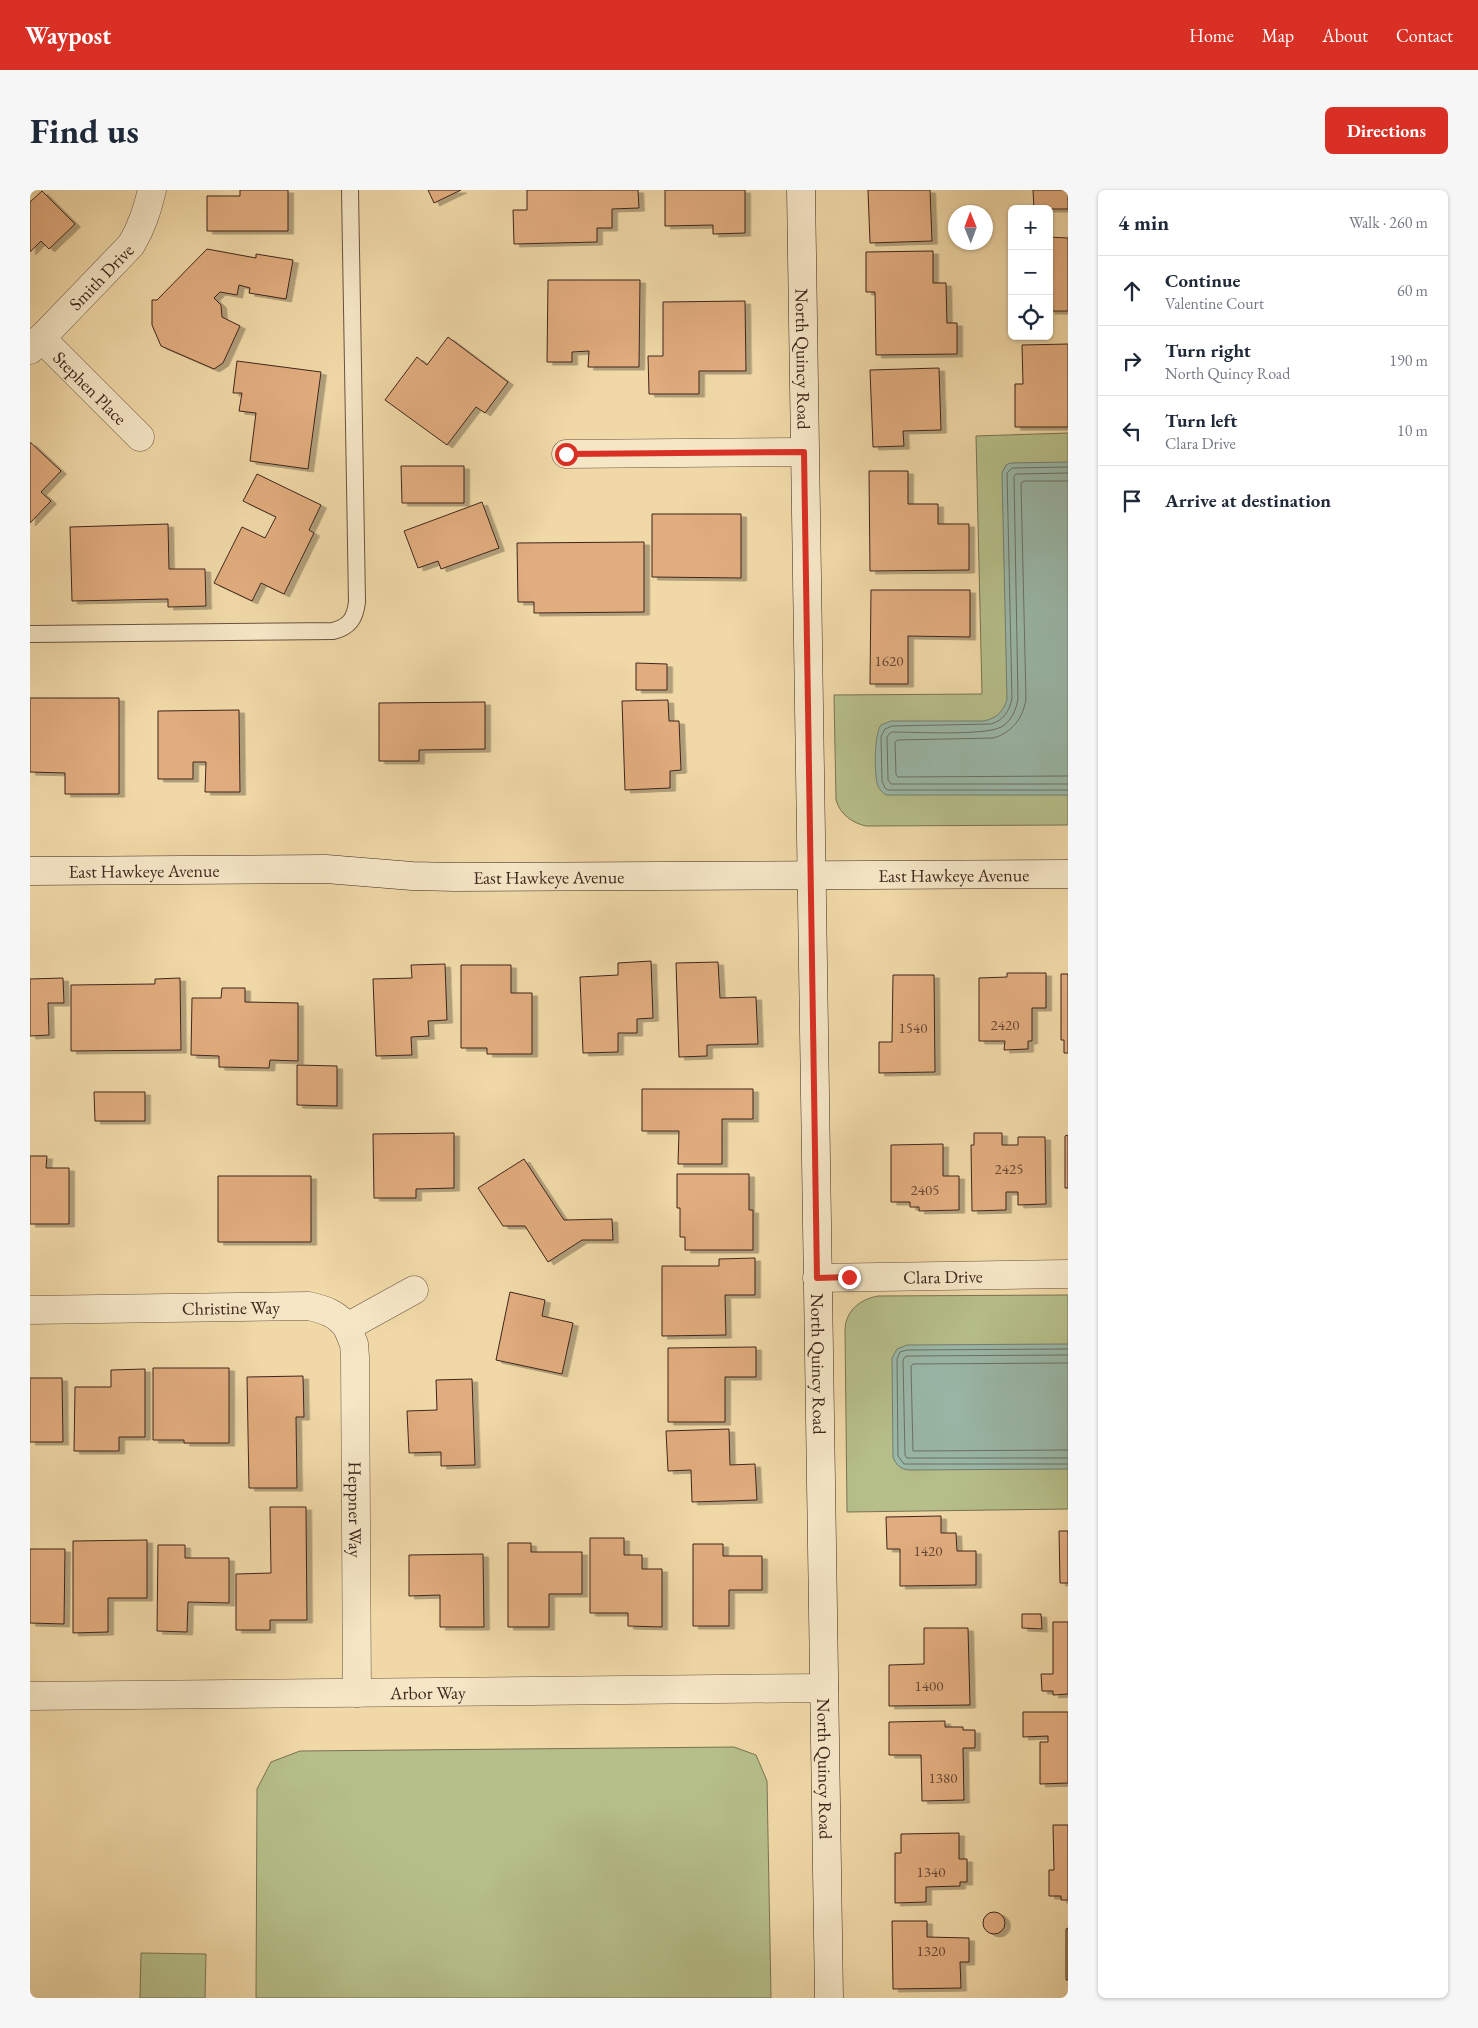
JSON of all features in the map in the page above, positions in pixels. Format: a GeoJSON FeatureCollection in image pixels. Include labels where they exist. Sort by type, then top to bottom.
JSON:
{"type":"FeatureCollection","features":[{"type":"Feature","properties":{"kind":"street","name":"Smith Drive"},"geometry":{"type":"LineString","coordinates":[[36,344],[131,245],[146,216],[152,190]]}},
{"type":"Feature","properties":{"kind":"street","name":"North Quincy Road"},"geometry":{"type":"LineString","coordinates":[[801,190],[829,1998]]}},
{"type":"Feature","properties":{"kind":"street","name":"Stephen Place"},"geometry":{"type":"LineString","coordinates":[[36,344],[140,437]]}},
{"type":"Feature","properties":{"kind":"street"},"geometry":{"type":"LineString","coordinates":[[566,454],[804,452]]}},
{"type":"Feature","properties":{"kind":"street","name":"East Hawkeye Avenue"},"geometry":{"type":"LineString","coordinates":[[30,871],[326,869],[412,876],[455,877],[1068,874]]}},
{"type":"Feature","properties":{"kind":"street","name":"Clara Drive"},"geometry":{"type":"LineString","coordinates":[[817,1278],[1068,1274]]}},
{"type":"Feature","properties":{"kind":"street"},"geometry":{"type":"LineString","coordinates":[[347,1328],[414,1290]]}},
{"type":"Feature","properties":{"kind":"street","name":"Christine Way"},"geometry":{"type":"LineString","coordinates":[[30,1310],[310,1306],[333,1313],[347,1328]]}},
{"type":"Feature","properties":{"kind":"street","name":"Heppner Way"},"geometry":{"type":"LineString","coordinates":[[347,1328],[354,1344],[355,1357],[357,1693]]}},
{"type":"Feature","properties":{"kind":"street","name":"Arbor Way"},"geometry":{"type":"LineString","coordinates":[[30,1696],[824,1688]]}},
{"type":"Feature","properties":{"kind":"lane"},"geometry":{"type":"LineString","coordinates":[[30,634],[333,631],[343,629],[351,622],[356,612],[357,602],[350,190]]}},
{"type":"Feature","properties":{"kind":"green space"},"geometry":{"type":"Polygon","coordinates":[[[1068,433],[1068,825],[866,826],[856,823],[840,810],[836,800],[834,695],[982,694],[976,436],[1068,433]]]}},
{"type":"Feature","properties":{"kind":"green space"},"geometry":{"type":"Polygon","coordinates":[[[1068,1295],[1068,1509],[847,1512],[845,1329],[848,1316],[855,1306],[878,1296],[1068,1295]]]}},
{"type":"Feature","properties":{"kind":"green space"},"geometry":{"type":"Polygon","coordinates":[[[734,1747],[756,1755],[767,1781],[771,1998],[256,1998],[257,1789],[271,1762],[300,1751],[734,1747]]]}},
{"type":"Feature","properties":{"kind":"green space"},"geometry":{"type":"Polygon","coordinates":[[[141,1953],[206,1954],[205,1998],[140,1998],[141,1953]]]}},
{"type":"Feature","properties":{"kind":"water"},"geometry":{"type":"Polygon","coordinates":[[[1068,462],[1068,795],[886,795],[878,786],[876,774],[875,755],[877,737],[881,725],[891,721],[984,721],[996,716],[1004,707],[1007,699],[1002,473],[1006,465],[1010,463],[1068,462]]]}},
{"type":"Feature","properties":{"kind":"water"},"geometry":{"type":"Polygon","coordinates":[[[1068,1344],[1068,1469],[909,1470],[901,1468],[896,1462],[893,1457],[892,1358],[897,1349],[907,1345],[1068,1344]]]}},
{"type":"Feature","properties":{"kind":"building"},"geometry":{"type":"Polygon","coordinates":[[[240,190],[288,190],[288,231],[207,231],[207,196],[240,196],[240,190]]]}},
{"type":"Feature","properties":{"kind":"building"},"geometry":{"type":"Polygon","coordinates":[[[428,190],[461,190],[434,203],[428,190]]]}},
{"type":"Feature","properties":{"kind":"building"},"geometry":{"type":"Polygon","coordinates":[[[527,190],[638,190],[639,208],[612,209],[612,228],[597,228],[597,242],[514,244],[513,210],[527,210],[527,190]]]}},
{"type":"Feature","properties":{"kind":"building"},"geometry":{"type":"Polygon","coordinates":[[[665,190],[745,190],[745,233],[713,234],[713,225],[665,226],[665,190]]]}},
{"type":"Feature","properties":{"kind":"building"},"geometry":{"type":"Polygon","coordinates":[[[868,190],[930,190],[932,241],[870,243],[868,190]]]}},
{"type":"Feature","properties":{"kind":"building"},"geometry":{"type":"Polygon","coordinates":[[[1033,190],[1068,190],[1068,209],[1053,209],[1053,205],[1034,205],[1033,190]]]}},
{"type":"Feature","properties":{"kind":"building"},"geometry":{"type":"Polygon","coordinates":[[[42,191],[75,224],[49,249],[41,241],[30,252],[30,202],[42,191]]]}},
{"type":"Feature","properties":{"kind":"building"},"geometry":{"type":"Polygon","coordinates":[[[1053,237],[1068,238],[1068,311],[1053,311],[1053,237]]]}},
{"type":"Feature","properties":{"kind":"building"},"geometry":{"type":"Polygon","coordinates":[[[207,249],[256,258],[256,254],[293,260],[286,299],[249,293],[250,288],[239,285],[237,295],[220,292],[214,298],[221,305],[222,317],[240,326],[223,363],[214,369],[161,346],[152,325],[152,300],[157,300],[207,249]]]}},
{"type":"Feature","properties":{"kind":"building"},"geometry":{"type":"Polygon","coordinates":[[[933,251],[933,283],[946,283],[947,323],[957,323],[957,354],[876,355],[875,292],[866,292],[866,252],[933,251]]]}},
{"type":"Feature","properties":{"kind":"building"},"geometry":{"type":"Polygon","coordinates":[[[548,280],[640,280],[639,367],[588,367],[589,351],[572,352],[572,362],[547,362],[548,280]]]}},
{"type":"Feature","properties":{"kind":"building"},"geometry":{"type":"Polygon","coordinates":[[[745,301],[746,371],[699,371],[699,394],[649,394],[648,356],[663,356],[663,302],[745,301]]]}},
{"type":"Feature","properties":{"kind":"building"},"geometry":{"type":"Polygon","coordinates":[[[448,337],[508,382],[485,413],[476,407],[447,445],[385,400],[417,357],[427,365],[448,337]]]}},
{"type":"Feature","properties":{"kind":"building"},"geometry":{"type":"Polygon","coordinates":[[[1068,344],[1068,427],[1015,427],[1015,384],[1023,384],[1022,345],[1068,344]]]}},
{"type":"Feature","properties":{"kind":"building"},"geometry":{"type":"Polygon","coordinates":[[[237,361],[321,372],[308,469],[250,461],[256,413],[239,411],[242,393],[233,393],[237,361]]]}},
{"type":"Feature","properties":{"kind":"building"},"geometry":{"type":"Polygon","coordinates":[[[939,368],[941,430],[903,431],[904,446],[873,447],[870,370],[939,368]]]}},
{"type":"Feature","properties":{"kind":"building"},"geometry":{"type":"Polygon","coordinates":[[[30,442],[61,471],[41,492],[51,501],[30,523],[30,442]]]}},
{"type":"Feature","properties":{"kind":"building"},"geometry":{"type":"Polygon","coordinates":[[[401,466],[464,466],[464,503],[402,503],[401,466]]]}},
{"type":"Feature","properties":{"kind":"building"},"geometry":{"type":"Polygon","coordinates":[[[869,471],[908,471],[908,504],[938,504],[938,524],[969,524],[969,570],[870,571],[869,471]]]}},
{"type":"Feature","properties":{"kind":"building"},"geometry":{"type":"Polygon","coordinates":[[[257,474],[321,505],[309,530],[314,533],[284,594],[261,583],[252,601],[214,583],[242,527],[265,538],[276,517],[243,501],[257,474]]]}},
{"type":"Feature","properties":{"kind":"building"},"geometry":{"type":"Polygon","coordinates":[[[482,502],[499,548],[441,569],[438,561],[418,568],[404,531],[482,502]]]}},
{"type":"Feature","properties":{"kind":"building"},"geometry":{"type":"Polygon","coordinates":[[[652,514],[741,514],[741,578],[652,577],[652,514]]]}},
{"type":"Feature","properties":{"kind":"building"},"geometry":{"type":"Polygon","coordinates":[[[168,524],[169,569],[205,569],[206,606],[168,607],[168,599],[72,601],[70,527],[168,524]]]}},
{"type":"Feature","properties":{"kind":"building"},"geometry":{"type":"Polygon","coordinates":[[[644,542],[644,612],[534,613],[534,602],[518,602],[517,543],[644,542]]]}},
{"type":"Feature","properties":{"kind":"building"},"geometry":{"type":"Polygon","coordinates":[[[871,590],[970,590],[970,637],[908,636],[908,684],[870,684],[871,590]]]}},
{"type":"Feature","properties":{"kind":"building"},"geometry":{"type":"Polygon","coordinates":[[[636,663],[667,664],[667,690],[636,690],[636,663]]]}},
{"type":"Feature","properties":{"kind":"building"},"geometry":{"type":"Polygon","coordinates":[[[30,698],[119,698],[119,794],[65,794],[65,773],[30,772],[30,698]]]}},
{"type":"Feature","properties":{"kind":"building"},"geometry":{"type":"Polygon","coordinates":[[[668,700],[669,721],[679,721],[681,770],[670,771],[670,788],[625,790],[622,701],[668,700]]]}},
{"type":"Feature","properties":{"kind":"building"},"geometry":{"type":"Polygon","coordinates":[[[485,702],[485,749],[419,750],[419,761],[379,761],[379,703],[485,702]]]}},
{"type":"Feature","properties":{"kind":"building"},"geometry":{"type":"Polygon","coordinates":[[[239,710],[240,792],[205,792],[206,762],[193,762],[193,779],[158,779],[158,711],[239,710]]]}},
{"type":"Feature","properties":{"kind":"building"},"geometry":{"type":"Polygon","coordinates":[[[651,961],[653,1018],[637,1019],[637,1033],[618,1033],[618,1052],[583,1053],[580,977],[618,975],[618,963],[651,961]]]}},
{"type":"Feature","properties":{"kind":"building"},"geometry":{"type":"Polygon","coordinates":[[[718,962],[720,998],[756,997],[758,1044],[707,1045],[707,1056],[679,1057],[676,963],[718,962]]]}},
{"type":"Feature","properties":{"kind":"building"},"geometry":{"type":"Polygon","coordinates":[[[445,964],[447,1020],[428,1021],[429,1036],[411,1037],[412,1055],[376,1056],[373,979],[412,978],[411,965],[445,964]]]}},
{"type":"Feature","properties":{"kind":"building"},"geometry":{"type":"Polygon","coordinates":[[[461,965],[511,965],[511,993],[532,993],[532,1054],[487,1054],[487,1048],[461,1048],[461,965]]]}},
{"type":"Feature","properties":{"kind":"building"},"geometry":{"type":"Polygon","coordinates":[[[1007,973],[1046,973],[1046,1008],[1032,1008],[1032,1041],[1028,1041],[1028,1049],[1004,1050],[1005,1041],[979,1041],[979,978],[1007,977],[1007,973]]]}},
{"type":"Feature","properties":{"kind":"building"},"geometry":{"type":"Polygon","coordinates":[[[1061,974],[1068,974],[1068,1053],[1064,1053],[1064,1040],[1061,1040],[1061,974]]]}},
{"type":"Feature","properties":{"kind":"building"},"geometry":{"type":"Polygon","coordinates":[[[893,975],[934,975],[935,1072],[879,1073],[879,1042],[892,1042],[893,975]]]}},
{"type":"Feature","properties":{"kind":"building"},"geometry":{"type":"Polygon","coordinates":[[[63,978],[64,1003],[48,1003],[49,1035],[30,1036],[30,979],[63,978]]]}},
{"type":"Feature","properties":{"kind":"building"},"geometry":{"type":"Polygon","coordinates":[[[180,978],[181,1050],[71,1051],[71,985],[155,984],[155,979],[180,978]]]}},
{"type":"Feature","properties":{"kind":"building"},"geometry":{"type":"Polygon","coordinates":[[[222,988],[245,988],[245,1002],[298,1003],[298,1061],[270,1060],[269,1068],[219,1067],[219,1056],[191,1055],[192,998],[221,998],[222,988]]]}},
{"type":"Feature","properties":{"kind":"building"},"geometry":{"type":"Polygon","coordinates":[[[297,1065],[337,1066],[337,1106],[297,1105],[297,1065]]]}},
{"type":"Feature","properties":{"kind":"building"},"geometry":{"type":"Polygon","coordinates":[[[642,1089],[753,1089],[753,1119],[722,1119],[722,1164],[678,1164],[679,1131],[642,1131],[642,1089]]]}},
{"type":"Feature","properties":{"kind":"building"},"geometry":{"type":"Polygon","coordinates":[[[94,1092],[145,1092],[145,1121],[95,1121],[94,1092]]]}},
{"type":"Feature","properties":{"kind":"building"},"geometry":{"type":"Polygon","coordinates":[[[454,1133],[454,1188],[416,1189],[416,1198],[374,1198],[373,1134],[454,1133]]]}},
{"type":"Feature","properties":{"kind":"building"},"geometry":{"type":"Polygon","coordinates":[[[974,1133],[1002,1133],[1002,1145],[1018,1145],[1018,1137],[1045,1137],[1046,1204],[1018,1205],[1018,1192],[1006,1192],[1006,1210],[972,1211],[971,1145],[974,1145],[974,1133]]]}},
{"type":"Feature","properties":{"kind":"building"},"geometry":{"type":"Polygon","coordinates":[[[1068,1135],[1068,1188],[1065,1188],[1065,1136],[1068,1135]]]}},
{"type":"Feature","properties":{"kind":"building"},"geometry":{"type":"Polygon","coordinates":[[[943,1144],[943,1176],[959,1176],[959,1210],[919,1211],[919,1207],[910,1207],[910,1202],[891,1202],[891,1145],[943,1144]]]}},
{"type":"Feature","properties":{"kind":"building"},"geometry":{"type":"Polygon","coordinates":[[[30,1156],[47,1156],[46,1168],[69,1168],[69,1224],[30,1224],[30,1156]]]}},
{"type":"Feature","properties":{"kind":"building"},"geometry":{"type":"Polygon","coordinates":[[[524,1159],[564,1220],[612,1219],[613,1240],[582,1240],[548,1262],[525,1226],[503,1226],[478,1188],[524,1159]]]}},
{"type":"Feature","properties":{"kind":"building"},"geometry":{"type":"Polygon","coordinates":[[[677,1174],[749,1174],[749,1210],[753,1210],[753,1250],[685,1250],[685,1237],[680,1237],[680,1208],[677,1208],[677,1174]]]}},
{"type":"Feature","properties":{"kind":"building"},"geometry":{"type":"Polygon","coordinates":[[[218,1176],[311,1176],[311,1242],[218,1242],[218,1176]]]}},
{"type":"Feature","properties":{"kind":"building"},"geometry":{"type":"Polygon","coordinates":[[[755,1258],[755,1295],[725,1295],[726,1335],[662,1336],[662,1266],[719,1266],[719,1259],[755,1258]]]}},
{"type":"Feature","properties":{"kind":"building"},"geometry":{"type":"Polygon","coordinates":[[[510,1292],[545,1300],[542,1316],[573,1323],[562,1374],[496,1360],[510,1292]]]}},
{"type":"Feature","properties":{"kind":"building"},"geometry":{"type":"Polygon","coordinates":[[[756,1347],[756,1377],[725,1377],[725,1422],[668,1422],[668,1348],[756,1347]]]}},
{"type":"Feature","properties":{"kind":"building"},"geometry":{"type":"Polygon","coordinates":[[[153,1368],[229,1368],[229,1443],[184,1443],[184,1440],[153,1440],[153,1368]]]}},
{"type":"Feature","properties":{"kind":"building"},"geometry":{"type":"Polygon","coordinates":[[[145,1369],[145,1437],[119,1437],[119,1451],[74,1451],[75,1387],[111,1387],[111,1370],[145,1369]]]}},
{"type":"Feature","properties":{"kind":"building"},"geometry":{"type":"Polygon","coordinates":[[[303,1376],[304,1417],[296,1417],[297,1488],[249,1488],[247,1377],[303,1376]]]}},
{"type":"Feature","properties":{"kind":"building"},"geometry":{"type":"Polygon","coordinates":[[[30,1378],[62,1378],[63,1442],[30,1442],[30,1378]]]}},
{"type":"Feature","properties":{"kind":"building"},"geometry":{"type":"Polygon","coordinates":[[[472,1379],[475,1465],[441,1466],[441,1452],[409,1453],[407,1411],[437,1410],[436,1380],[472,1379]]]}},
{"type":"Feature","properties":{"kind":"building"},"geometry":{"type":"Polygon","coordinates":[[[729,1429],[730,1465],[755,1464],[757,1500],[692,1502],[691,1470],[668,1471],[666,1431],[729,1429]]]}},
{"type":"Feature","properties":{"kind":"building"},"geometry":{"type":"Polygon","coordinates":[[[270,1507],[306,1507],[307,1620],[270,1620],[270,1630],[236,1630],[236,1574],[271,1573],[270,1507]]]}},
{"type":"Feature","properties":{"kind":"building"},"geometry":{"type":"Polygon","coordinates":[[[941,1516],[941,1533],[956,1533],[957,1551],[976,1551],[976,1585],[900,1586],[900,1549],[887,1549],[886,1517],[941,1516]]]}},
{"type":"Feature","properties":{"kind":"building"},"geometry":{"type":"Polygon","coordinates":[[[1059,1531],[1068,1531],[1068,1583],[1060,1583],[1059,1531]]]}},
{"type":"Feature","properties":{"kind":"building"},"geometry":{"type":"Polygon","coordinates":[[[590,1538],[624,1538],[624,1555],[642,1555],[642,1569],[662,1569],[662,1627],[628,1626],[628,1613],[590,1613],[590,1538]]]}},
{"type":"Feature","properties":{"kind":"building"},"geometry":{"type":"Polygon","coordinates":[[[147,1540],[147,1598],[108,1598],[108,1632],[73,1633],[73,1541],[147,1540]]]}},
{"type":"Feature","properties":{"kind":"building"},"geometry":{"type":"Polygon","coordinates":[[[508,1543],[531,1543],[531,1552],[582,1552],[582,1594],[549,1594],[549,1627],[508,1627],[508,1543]]]}},
{"type":"Feature","properties":{"kind":"building"},"geometry":{"type":"Polygon","coordinates":[[[693,1544],[723,1544],[723,1556],[762,1556],[762,1590],[729,1590],[729,1626],[693,1626],[693,1544]]]}},
{"type":"Feature","properties":{"kind":"building"},"geometry":{"type":"Polygon","coordinates":[[[158,1545],[185,1545],[185,1558],[229,1558],[229,1603],[188,1602],[187,1632],[157,1631],[158,1545]]]}},
{"type":"Feature","properties":{"kind":"building"},"geometry":{"type":"Polygon","coordinates":[[[30,1549],[65,1549],[64,1624],[30,1623],[30,1549]]]}},
{"type":"Feature","properties":{"kind":"building"},"geometry":{"type":"Polygon","coordinates":[[[483,1554],[484,1627],[440,1627],[440,1595],[409,1596],[409,1555],[483,1554]]]}},
{"type":"Feature","properties":{"kind":"building"},"geometry":{"type":"Polygon","coordinates":[[[1022,1614],[1041,1614],[1042,1629],[1022,1628],[1022,1614]]]}},
{"type":"Feature","properties":{"kind":"building"},"geometry":{"type":"Polygon","coordinates":[[[1053,1622],[1068,1622],[1068,1694],[1053,1695],[1053,1691],[1042,1691],[1041,1674],[1053,1674],[1053,1622]]]}},
{"type":"Feature","properties":{"kind":"building"},"geometry":{"type":"Polygon","coordinates":[[[924,1628],[968,1628],[970,1705],[889,1706],[889,1665],[924,1664],[924,1628]]]}},
{"type":"Feature","properties":{"kind":"building"},"geometry":{"type":"Polygon","coordinates":[[[1023,1712],[1068,1712],[1068,1783],[1040,1784],[1040,1742],[1048,1742],[1048,1736],[1023,1737],[1023,1712]]]}},
{"type":"Feature","properties":{"kind":"building"},"geometry":{"type":"Polygon","coordinates":[[[945,1721],[945,1727],[963,1727],[963,1730],[975,1730],[975,1748],[963,1748],[964,1800],[922,1801],[921,1755],[889,1755],[889,1722],[945,1721]]]}},
{"type":"Feature","properties":{"kind":"building"},"geometry":{"type":"Polygon","coordinates":[[[1053,1825],[1068,1825],[1068,1900],[1061,1900],[1061,1896],[1049,1896],[1049,1870],[1054,1870],[1053,1825]]]}},
{"type":"Feature","properties":{"kind":"building"},"geometry":{"type":"Polygon","coordinates":[[[959,1833],[959,1859],[967,1859],[967,1882],[960,1882],[960,1886],[926,1887],[926,1902],[895,1903],[895,1853],[901,1853],[901,1834],[959,1833]]]}},
{"type":"Feature","properties":{"kind":"building"},"geometry":{"type":"Polygon","coordinates":[[[994,1912],[1002,1915],[1005,1923],[1002,1931],[994,1934],[986,1931],[983,1923],[986,1915],[994,1912]]]}},
{"type":"Feature","properties":{"kind":"building"},"geometry":{"type":"Polygon","coordinates":[[[892,1921],[927,1921],[927,1937],[969,1938],[969,1962],[960,1962],[961,1988],[893,1989],[892,1921]]]}},
{"type":"Feature","properties":{"kind":"building"},"geometry":{"type":"Polygon","coordinates":[[[1068,1928],[1068,1980],[1066,1980],[1066,1929],[1068,1928]]]}},
{"type":"Feature","properties":{"kind":"route"},"geometry":{"type":"LineString","coordinates":[[566,454],[804,452],[817,1278],[849,1277]]}}]}
